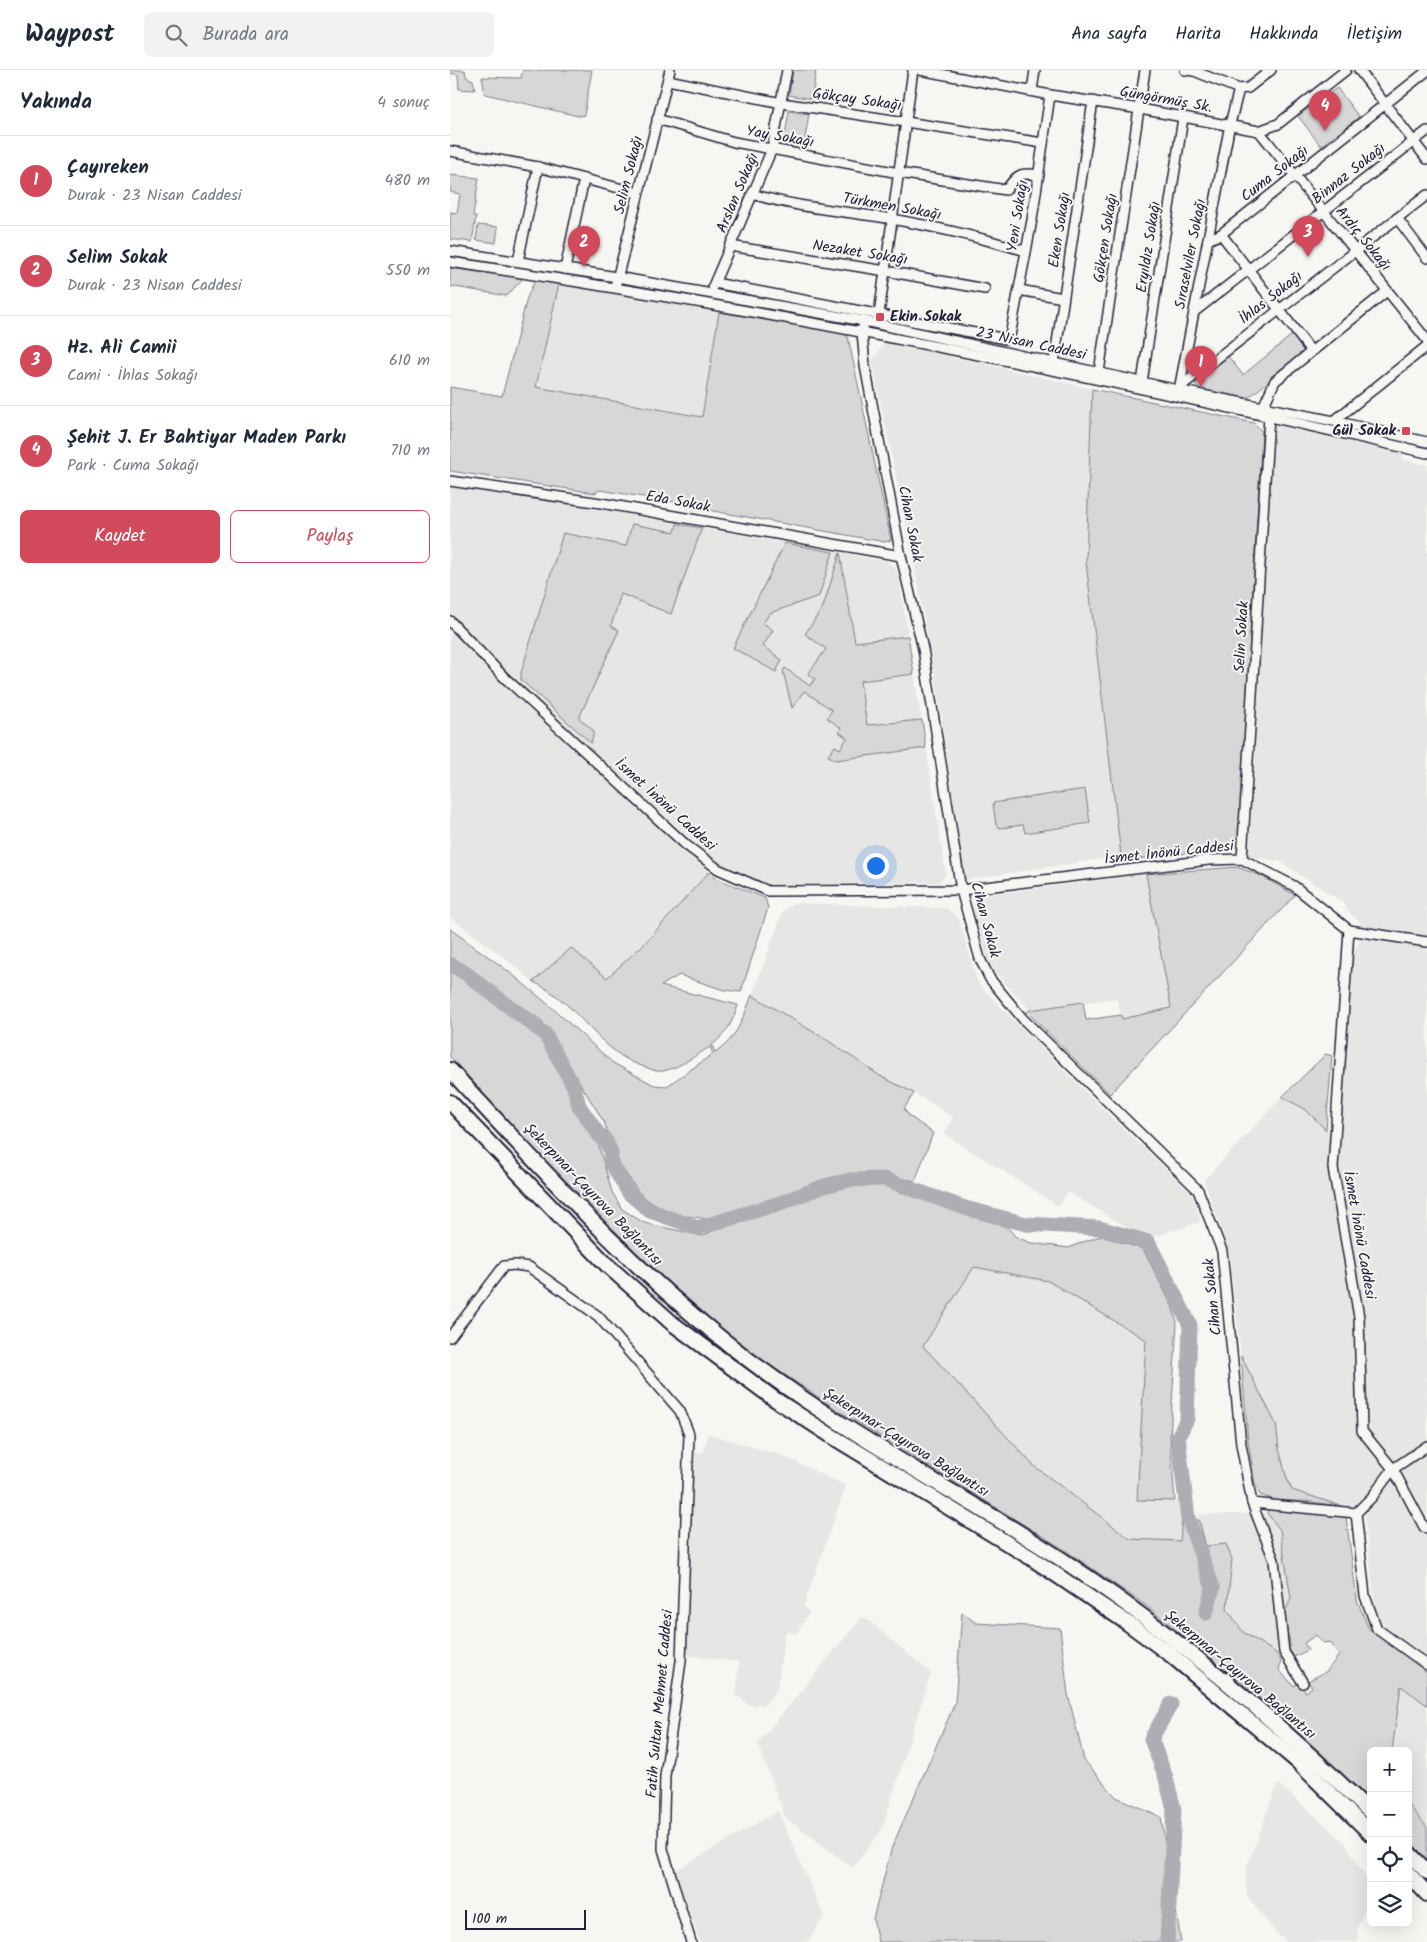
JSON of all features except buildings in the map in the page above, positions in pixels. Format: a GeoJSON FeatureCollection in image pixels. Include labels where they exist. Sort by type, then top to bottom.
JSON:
{"type":"FeatureCollection","features":[{"type":"Feature","properties":{"kind":"highway","name":"Şekerpınar-Çayırova Bağlantısı"},"geometry":{"type":"LineString","coordinates":[[450,1070],[624,1253],[714,1332],[777,1381],[841,1424],[1067,1564],[1182,1645],[1258,1708],[1367,1809]]}},
{"type":"Feature","properties":{"kind":"highway","name":"Şekerpınar-Çayırova Bağlantısı"},"geometry":{"type":"LineString","coordinates":[[450,1102],[607,1265],[672,1323],[773,1398],[830,1435],[1033,1558],[1172,1655],[1283,1749],[1367,1830]]}},
{"type":"Feature","properties":{"kind":"highway"},"geometry":{"type":"LineString","coordinates":[[1412,1856],[1427,1872]]}},
{"type":"Feature","properties":{"kind":"highway"},"geometry":{"type":"LineString","coordinates":[[1412,1877],[1427,1894]]}},
{"type":"Feature","properties":{"kind":"street","name":"Selim Sokağı"},"geometry":{"type":"LineString","coordinates":[[616,282],[670,70]]}},
{"type":"Feature","properties":{"kind":"street","name":"Arslan Sokağı"},"geometry":{"type":"LineString","coordinates":[[710,294],[772,149],[787,70]]}},
{"type":"Feature","properties":{"kind":"street"},"geometry":{"type":"LineString","coordinates":[[715,283],[879,314],[913,70]]}},
{"type":"Feature","properties":{"kind":"street","name":"Güngörmüş Sk."},"geometry":{"type":"LineString","coordinates":[[920,70],[1050,95],[1140,109],[1183,118],[1230,124],[1259,131]]}},
{"type":"Feature","properties":{"kind":"street"},"geometry":{"type":"LineString","coordinates":[[1032,91],[1035,70]]}},
{"type":"Feature","properties":{"kind":"street","name":"Gökçen Sokağı"},"geometry":{"type":"LineString","coordinates":[[1099,372],[1146,70]]}},
{"type":"Feature","properties":{"kind":"street"},"geometry":{"type":"LineString","coordinates":[[1192,70],[1239,89],[1248,88],[1271,70]]}},
{"type":"Feature","properties":{"kind":"street"},"geometry":{"type":"LineString","coordinates":[[1259,131],[1278,124],[1346,70]]}},
{"type":"Feature","properties":{"kind":"street"},"geometry":{"type":"LineString","coordinates":[[1360,70],[1427,159]]}},
{"type":"Feature","properties":{"kind":"street","name":"Cuma Sokağı"},"geometry":{"type":"LineString","coordinates":[[1208,240],[1221,234],[1427,71]]}},
{"type":"Feature","properties":{"kind":"street","name":"Gökçay Sokağı"},"geometry":{"type":"LineString","coordinates":[[668,80],[782,103],[1043,143]]}},
{"type":"Feature","properties":{"kind":"street","name":"Sıraselviler Sokağı"},"geometry":{"type":"LineString","coordinates":[[1179,388],[1230,124],[1239,89]]}},
{"type":"Feature","properties":{"kind":"street","name":"Yeni Sokağı"},"geometry":{"type":"LineString","coordinates":[[879,314],[1006,339],[1010,336],[1039,175],[1050,95]]}},
{"type":"Feature","properties":{"kind":"street","name":"Eken Sokağı"},"geometry":{"type":"LineString","coordinates":[[1054,363],[1093,101]]}},
{"type":"Feature","properties":{"kind":"street","name":"Eryıldız Sokağı"},"geometry":{"type":"LineString","coordinates":[[1142,382],[1183,118]]}},
{"type":"Feature","properties":{"kind":"street","name":"Yay Sokağı"},"geometry":{"type":"LineString","coordinates":[[657,119],[734,142],[899,173],[1006,190],[1017,176],[1026,173],[1039,175]]}},
{"type":"Feature","properties":{"kind":"street","name":"Binnaz Sokağı"},"geometry":{"type":"LineString","coordinates":[[1194,312],[1427,130]]}},
{"type":"Feature","properties":{"kind":"street","name":"Ardıç Sokağı"},"geometry":{"type":"LineString","coordinates":[[1259,131],[1427,340]]}},
{"type":"Feature","properties":{"kind":"street"},"geometry":{"type":"LineString","coordinates":[[450,151],[538,167],[638,193]]}},
{"type":"Feature","properties":{"kind":"street"},"geometry":{"type":"LineString","coordinates":[[518,261],[538,167]]}},
{"type":"Feature","properties":{"kind":"street"},"geometry":{"type":"LineString","coordinates":[[565,269],[584,179]]}},
{"type":"Feature","properties":{"kind":"street","name":"Türkmen Sokağı"},"geometry":{"type":"LineString","coordinates":[[752,194],[781,203],[892,219],[978,237],[1026,251]]}},
{"type":"Feature","properties":{"kind":"street","name":"İhlas Sokağı"},"geometry":{"type":"LineString","coordinates":[[1179,388],[1427,194]]}},
{"type":"Feature","properties":{"kind":"street"},"geometry":{"type":"LineString","coordinates":[[1397,218],[1427,258]]}},
{"type":"Feature","properties":{"kind":"street"},"geometry":{"type":"LineString","coordinates":[[1221,234],[1311,351]]}},
{"type":"Feature","properties":{"kind":"street","name":"Nezaket Sokağı"},"geometry":{"type":"LineString","coordinates":[[730,246],[985,289]]}},
{"type":"Feature","properties":{"kind":"street","name":"23 Nisan Caddesi"},"geometry":{"type":"LineString","coordinates":[[450,251],[565,269],[616,282],[1269,416],[1427,453]]}},
{"type":"Feature","properties":{"kind":"street","name":"23 Nisan Caddesi"},"geometry":{"type":"LineString","coordinates":[[450,262],[710,294],[864,321],[1427,442]]}},
{"type":"Feature","properties":{"kind":"street"},"geometry":{"type":"LineString","coordinates":[[1019,290],[1063,298]]}},
{"type":"Feature","properties":{"kind":"street"},"geometry":{"type":"LineString","coordinates":[[1263,407],[1275,381],[1387,291]]}},
{"type":"Feature","properties":{"kind":"street","name":"Cihan Sokak"},"geometry":{"type":"LineString","coordinates":[[864,321],[862,332],[865,366],[901,556],[923,650],[962,890],[980,959],[990,979],[1023,1018],[1198,1190],[1222,1251],[1241,1444],[1252,1503],[1274,1560],[1284,1652],[1303,1683]]}},
{"type":"Feature","properties":{"kind":"street"},"geometry":{"type":"LineString","coordinates":[[1334,421],[1427,346]]}},
{"type":"Feature","properties":{"kind":"street","name":"Selin Sokak"},"geometry":{"type":"LineString","coordinates":[[1242,860],[1269,416]]}},
{"type":"Feature","properties":{"kind":"street","name":"Eda Sokak"},"geometry":{"type":"LineString","coordinates":[[450,480],[601,503],[901,556]]}},
{"type":"Feature","properties":{"kind":"street","name":"İsmet İnönü Caddesi"},"geometry":{"type":"LineString","coordinates":[[450,621],[511,683],[686,845],[718,869],[768,891],[962,890],[1209,860],[1242,860],[1294,886],[1349,930],[1333,1168],[1359,1317],[1362,1431],[1393,1469],[1424,1527],[1427,1529]]}},
{"type":"Feature","properties":{"kind":"street"},"geometry":{"type":"LineString","coordinates":[[1349,930],[1427,942]]}},
{"type":"Feature","properties":{"kind":"street","name":"Fatih Sultan Mehmet Caddesi"},"geometry":{"type":"LineString","coordinates":[[450,1337],[504,1266],[529,1266],[598,1316],[680,1411],[689,1434],[681,1660],[665,1776],[663,1849],[691,1942]]}},
{"type":"Feature","properties":{"kind":"street"},"geometry":{"type":"LineString","coordinates":[[1356,1513],[1372,1497],[1393,1469],[1427,1446]]}},
{"type":"Feature","properties":{"kind":"street"},"geometry":{"type":"LineString","coordinates":[[1252,1503],[1356,1513]]}},
{"type":"Feature","properties":{"kind":"street"},"geometry":{"type":"LineString","coordinates":[[1356,1513],[1365,1596],[1377,1629],[1427,1665]]}},
{"type":"Feature","properties":{"kind":"shaded area"},"geometry":{"type":"Polygon","coordinates":[[[450,70],[465,70],[466,77],[473,80],[475,90],[459,89],[458,75],[450,73],[450,70]]]}},
{"type":"Feature","properties":{"kind":"shaded area"},"geometry":{"type":"Polygon","coordinates":[[[523,70],[592,70],[584,115],[578,116],[485,94],[482,77],[521,78],[523,70]]]}},
{"type":"Feature","properties":{"kind":"shaded area"},"geometry":{"type":"Polygon","coordinates":[[[793,70],[816,70],[812,99],[789,95],[793,70]]]}},
{"type":"Feature","properties":{"kind":"shaded area"},"geometry":{"type":"Polygon","coordinates":[[[1337,88],[1359,117],[1321,146],[1298,116],[1337,88]]]}},
{"type":"Feature","properties":{"kind":"shaded area"},"geometry":{"type":"Polygon","coordinates":[[[789,111],[809,114],[803,150],[783,147],[789,111]]]}},
{"type":"Feature","properties":{"kind":"shaded area"},"geometry":{"type":"Polygon","coordinates":[[[450,175],[479,178],[473,216],[476,217],[472,242],[450,239],[450,212],[457,213],[460,194],[450,192],[450,175]]]}},
{"type":"Feature","properties":{"kind":"shaded area"},"geometry":{"type":"Polygon","coordinates":[[[478,225],[498,227],[496,243],[476,240],[478,225]]]}},
{"type":"Feature","properties":{"kind":"shaded area"},"geometry":{"type":"Polygon","coordinates":[[[450,268],[523,278],[507,296],[450,286],[450,268]]]}},
{"type":"Feature","properties":{"kind":"shaded area"},"geometry":{"type":"Polygon","coordinates":[[[535,280],[559,284],[536,387],[702,417],[719,312],[843,333],[848,337],[891,540],[885,542],[680,505],[675,502],[600,490],[595,493],[450,471],[450,387],[502,396],[527,298],[535,280]]]}},
{"type":"Feature","properties":{"kind":"shaded area"},"geometry":{"type":"Polygon","coordinates":[[[559,284],[719,312],[702,417],[536,387],[559,284]]]}},
{"type":"Feature","properties":{"kind":"shaded area"},"geometry":{"type":"Polygon","coordinates":[[[1292,335],[1305,352],[1248,398],[1200,389],[1195,384],[1228,356],[1243,375],[1292,335]]]}},
{"type":"Feature","properties":{"kind":"shaded area"},"geometry":{"type":"Polygon","coordinates":[[[885,341],[1092,389],[1086,562],[1121,856],[965,880],[938,693],[912,553],[872,362],[885,341]]]}},
{"type":"Feature","properties":{"kind":"shaded area"},"geometry":{"type":"Polygon","coordinates":[[[1092,389],[1254,423],[1262,431],[1238,847],[1207,846],[1205,851],[1129,860],[1121,856],[1086,562],[1092,389]]]}},
{"type":"Feature","properties":{"kind":"shaded area"},"geometry":{"type":"Polygon","coordinates":[[[1274,423],[1403,450],[1402,459],[1427,465],[1427,1660],[1385,1628],[1375,1607],[1364,1512],[1292,1490],[1279,1449],[1276,1424],[1241,1356],[1229,1252],[1204,1180],[1282,1097],[1305,1109],[1326,1130],[1341,1132],[1353,951],[1360,942],[1361,923],[1346,910],[1346,905],[1279,861],[1249,856],[1274,423]]]}},
{"type":"Feature","properties":{"kind":"shaded area"},"geometry":{"type":"Polygon","coordinates":[[[450,483],[887,561],[898,572],[946,874],[939,882],[770,885],[720,865],[586,746],[686,845],[709,872],[645,943],[607,978],[571,948],[533,982],[450,917],[450,483]]]}},
{"type":"Feature","properties":{"kind":"shaded area"},"geometry":{"type":"Polygon","coordinates":[[[632,524],[675,532],[677,524],[702,528],[671,614],[621,594],[611,626],[619,630],[579,718],[594,731],[591,743],[521,680],[521,673],[563,533],[626,546],[632,524]]]}},
{"type":"Feature","properties":{"kind":"shaded area"},"geometry":{"type":"Polygon","coordinates":[[[785,543],[833,552],[819,596],[770,613],[763,623],[773,630],[763,646],[782,660],[776,672],[733,648],[785,543]]]}},
{"type":"Feature","properties":{"kind":"shaded area"},"geometry":{"type":"Polygon","coordinates":[[[840,553],[855,642],[908,636],[914,674],[860,681],[867,725],[922,720],[926,748],[836,760],[828,756],[835,746],[840,749],[847,738],[839,732],[841,728],[827,718],[832,710],[804,691],[792,708],[783,671],[785,668],[810,686],[815,679],[808,674],[826,649],[805,634],[823,607],[840,553]]]}},
{"type":"Feature","properties":{"kind":"shaded area"},"geometry":{"type":"Polygon","coordinates":[[[1085,789],[1090,823],[1025,833],[1023,825],[1000,828],[996,825],[993,803],[1085,789]]]}},
{"type":"Feature","properties":{"kind":"shaded area"},"geometry":{"type":"Polygon","coordinates":[[[1237,867],[1259,875],[1295,895],[1110,1094],[1027,1012],[1083,1002],[1086,1020],[1121,1015],[1122,1019],[1171,1008],[1146,874],[1237,867]]]}},
{"type":"Feature","properties":{"kind":"shaded area"},"geometry":{"type":"Polygon","coordinates":[[[709,872],[713,877],[765,898],[768,908],[741,992],[724,990],[679,975],[661,986],[738,1005],[728,1027],[712,1045],[715,1053],[734,1034],[752,995],[827,1040],[880,1076],[914,1093],[904,1109],[909,1116],[933,1133],[915,1181],[877,1174],[820,1181],[783,1199],[717,1220],[676,1215],[642,1197],[620,1165],[604,1122],[541,1020],[450,959],[450,929],[508,971],[613,1063],[654,1085],[667,1086],[713,1054],[710,1047],[675,1067],[661,1071],[651,1069],[615,1052],[563,1002],[533,982],[571,948],[607,978],[645,943],[709,872]]]}},
{"type":"Feature","properties":{"kind":"shaded area"},"geometry":{"type":"Polygon","coordinates":[[[1146,874],[1171,1008],[1122,1019],[1117,998],[1030,1010],[989,966],[973,906],[979,896],[1146,874]]]}},
{"type":"Feature","properties":{"kind":"shaded area"},"geometry":{"type":"Polygon","coordinates":[[[793,903],[946,908],[955,915],[959,919],[980,986],[1108,1114],[1192,1194],[1201,1222],[1147,1239],[1068,1192],[1059,1206],[944,1134],[953,1117],[914,1093],[880,1076],[827,1040],[752,995],[783,911],[793,903]]]}},
{"type":"Feature","properties":{"kind":"shaded area"},"geometry":{"type":"Polygon","coordinates":[[[450,968],[475,984],[540,1033],[559,1073],[569,1087],[576,1105],[597,1140],[612,1192],[622,1209],[644,1223],[703,1236],[727,1223],[811,1196],[821,1191],[849,1184],[886,1183],[947,1207],[1007,1227],[1016,1237],[1031,1243],[1069,1248],[1101,1236],[1143,1249],[1172,1306],[1177,1322],[1170,1437],[1175,1501],[1137,1500],[1146,1340],[1048,1281],[974,1267],[923,1346],[1033,1465],[1130,1539],[1180,1541],[1182,1519],[1199,1520],[1206,1546],[1226,1544],[1232,1559],[1227,1609],[1243,1632],[1276,1653],[1281,1661],[1279,1670],[1294,1686],[1298,1683],[1306,1692],[1312,1687],[1308,1681],[1327,1671],[1339,1655],[1330,1642],[1323,1643],[1316,1635],[1304,1643],[1308,1650],[1294,1657],[1288,1648],[1290,1642],[1284,1619],[1291,1598],[1280,1530],[1267,1513],[1268,1507],[1346,1517],[1357,1600],[1369,1629],[1427,1672],[1427,1705],[1401,1686],[1393,1747],[1367,1747],[1367,1797],[1245,1685],[1148,1607],[1065,1550],[836,1409],[746,1349],[636,1252],[530,1144],[450,1057],[450,968]]]}},
{"type":"Feature","properties":{"kind":"shaded area"},"geometry":{"type":"Polygon","coordinates":[[[1326,1054],[1332,1056],[1326,1130],[1305,1109],[1282,1097],[1326,1054]]]}},
{"type":"Feature","properties":{"kind":"shaded area"},"geometry":{"type":"Polygon","coordinates":[[[974,1267],[1048,1281],[1146,1340],[1137,1499],[1184,1502],[1180,1541],[1130,1539],[1033,1465],[922,1346],[974,1267]]]}},
{"type":"Feature","properties":{"kind":"shaded area"},"geometry":{"type":"Polygon","coordinates":[[[1241,1356],[1276,1424],[1279,1449],[1292,1490],[1345,1507],[1305,1501],[1278,1501],[1260,1495],[1255,1484],[1248,1441],[1241,1356]]]}},
{"type":"Feature","properties":{"kind":"shaded area"},"geometry":{"type":"Polygon","coordinates":[[[708,1434],[781,1455],[846,1486],[804,1605],[809,1613],[797,1633],[785,1632],[777,1689],[765,1705],[749,1705],[736,1695],[739,1662],[686,1655],[695,1452],[703,1453],[708,1434]]]}},
{"type":"Feature","properties":{"kind":"shaded area"},"geometry":{"type":"Polygon","coordinates":[[[1267,1513],[1280,1530],[1291,1598],[1278,1626],[1276,1653],[1243,1632],[1227,1609],[1232,1559],[1206,1546],[1198,1515],[1267,1513]]]}},
{"type":"Feature","properties":{"kind":"shaded area"},"geometry":{"type":"Polygon","coordinates":[[[962,1612],[976,1623],[1060,1628],[1068,1694],[1084,1760],[1116,1797],[1161,1817],[1181,1942],[878,1942],[873,1919],[892,1847],[955,1703],[962,1612]]]}},
{"type":"Feature","properties":{"kind":"shaded area"},"geometry":{"type":"Polygon","coordinates":[[[863,1616],[931,1673],[882,1829],[853,1868],[785,1817],[758,1743],[863,1616]]]}},
{"type":"Feature","properties":{"kind":"shaded area"},"geometry":{"type":"Polygon","coordinates":[[[1401,1685],[1427,1705],[1427,1827],[1412,1809],[1412,1747],[1393,1747],[1401,1685]]]}},
{"type":"Feature","properties":{"kind":"shaded area"},"geometry":{"type":"Polygon","coordinates":[[[1278,1783],[1346,1844],[1367,1880],[1367,1905],[1357,1929],[1358,1942],[1287,1942],[1276,1933],[1247,1896],[1245,1872],[1278,1783]]]}},
{"type":"Feature","properties":{"kind":"shaded area"},"geometry":{"type":"Polygon","coordinates":[[[1412,1809],[1427,1827],[1427,1860],[1412,1843],[1412,1809]]]}},
{"type":"Feature","properties":{"kind":"shaded area"},"geometry":{"type":"Polygon","coordinates":[[[778,1811],[824,1916],[807,1942],[700,1942],[675,1871],[778,1811]]]}},
{"type":"Feature","properties":{"kind":"waterway"},"geometry":{"type":"LineString","coordinates":[[450,964],[464,972],[545,1034],[574,1087],[579,1106],[599,1135],[606,1141],[611,1153],[610,1161],[629,1193],[650,1211],[698,1228],[780,1203],[824,1186],[850,1180],[884,1179],[965,1208],[1026,1224],[1099,1228],[1148,1242],[1190,1325],[1187,1419],[1178,1437],[1188,1518],[1213,1588],[1206,1613]]}},
{"type":"Feature","properties":{"kind":"waterway"},"geometry":{"type":"LineString","coordinates":[[1167,1942],[1174,1809],[1165,1775],[1151,1739],[1171,1704]]}},
{"type":"Feature","properties":{"kind":"place","name":"Şehit J. Er Bahtiyar Maden Parkı"},"geometry":{"type":"Point","coordinates":[1325,131]}},
{"type":"Feature","properties":{"kind":"place","name":"Hz. Ali Camii"},"geometry":{"type":"Point","coordinates":[1308,257]}},
{"type":"Feature","properties":{"kind":"place","name":"Selim Sokak"},"geometry":{"type":"Point","coordinates":[584,267]}},
{"type":"Feature","properties":{"kind":"place","name":"Ekin Sokak"},"geometry":{"type":"Point","coordinates":[880,317]}},
{"type":"Feature","properties":{"kind":"place","name":"Çayıreken"},"geometry":{"type":"Point","coordinates":[1201,387]}},
{"type":"Feature","properties":{"kind":"place","name":"Gül Sokak"},"geometry":{"type":"Point","coordinates":[1406,431]}}]}
